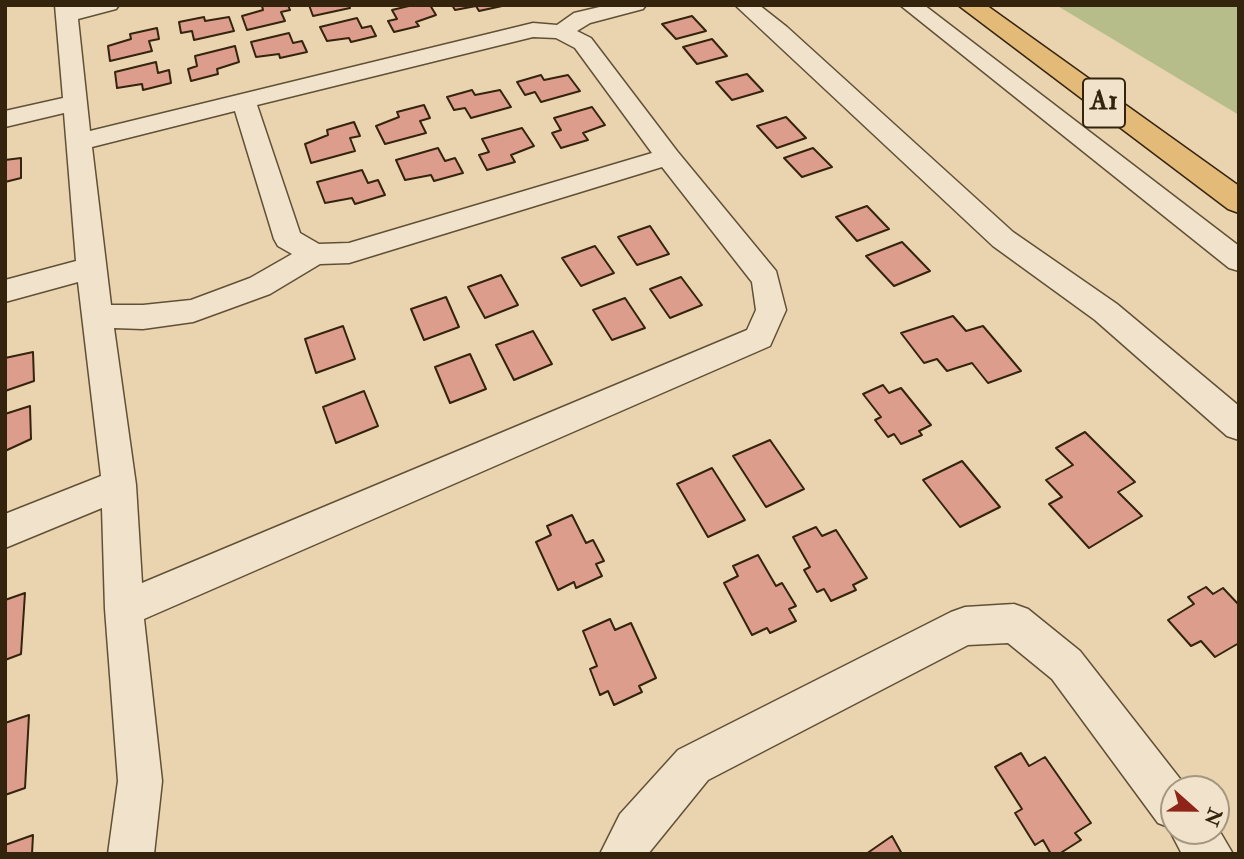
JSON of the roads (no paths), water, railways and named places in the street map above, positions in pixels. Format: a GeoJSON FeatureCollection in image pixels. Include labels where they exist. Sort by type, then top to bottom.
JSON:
{"type":"FeatureCollection","features":[{"type":"Feature","properties":{"kind":"highway","name":"A1"},"geometry":{"type":"LineString","coordinates":[[970,5],[1239,202]]}},
{"type":"Feature","properties":{"kind":"street"},"geometry":{"type":"LineString","coordinates":[[109,5],[66,10],[91,268],[119,485],[124,609],[141,781],[131,854]]}},
{"type":"Feature","properties":{"kind":"street"},"geometry":{"type":"LineString","coordinates":[[561,32],[583,18],[636,5]]}},
{"type":"Feature","properties":{"kind":"street"},"geometry":{"type":"LineString","coordinates":[[745,5],[779,32],[1003,239],[1107,312],[1239,426]]}},
{"type":"Feature","properties":{"kind":"street"},"geometry":{"type":"LineString","coordinates":[[910,5],[1239,261]]}},
{"type":"Feature","properties":{"kind":"street"},"geometry":{"type":"LineString","coordinates":[[79,142],[533,30],[561,32],[583,43],[668,157],[766,279],[771,310],[759,338],[124,609]]}},
{"type":"Feature","properties":{"kind":"street"},"geometry":{"type":"LineString","coordinates":[[244,102],[288,239],[314,254]]}},
{"type":"Feature","properties":{"kind":"street"},"geometry":{"type":"LineString","coordinates":[[5,120],[75,103]]}},
{"type":"Feature","properties":{"kind":"street"},"geometry":{"type":"LineString","coordinates":[[97,316],[143,317],[192,311],[261,286],[314,254],[349,253],[668,157]]}},
{"type":"Feature","properties":{"kind":"street"},"geometry":{"type":"LineString","coordinates":[[5,291],[91,268]]}},
{"type":"Feature","properties":{"kind":"street"},"geometry":{"type":"LineString","coordinates":[[5,531],[119,485]]}},
{"type":"Feature","properties":{"kind":"street"},"geometry":{"type":"LineString","coordinates":[[624,854],[636,830],[693,765],[965,626],[1014,623],[1066,665],[1160,789]]}}]}
